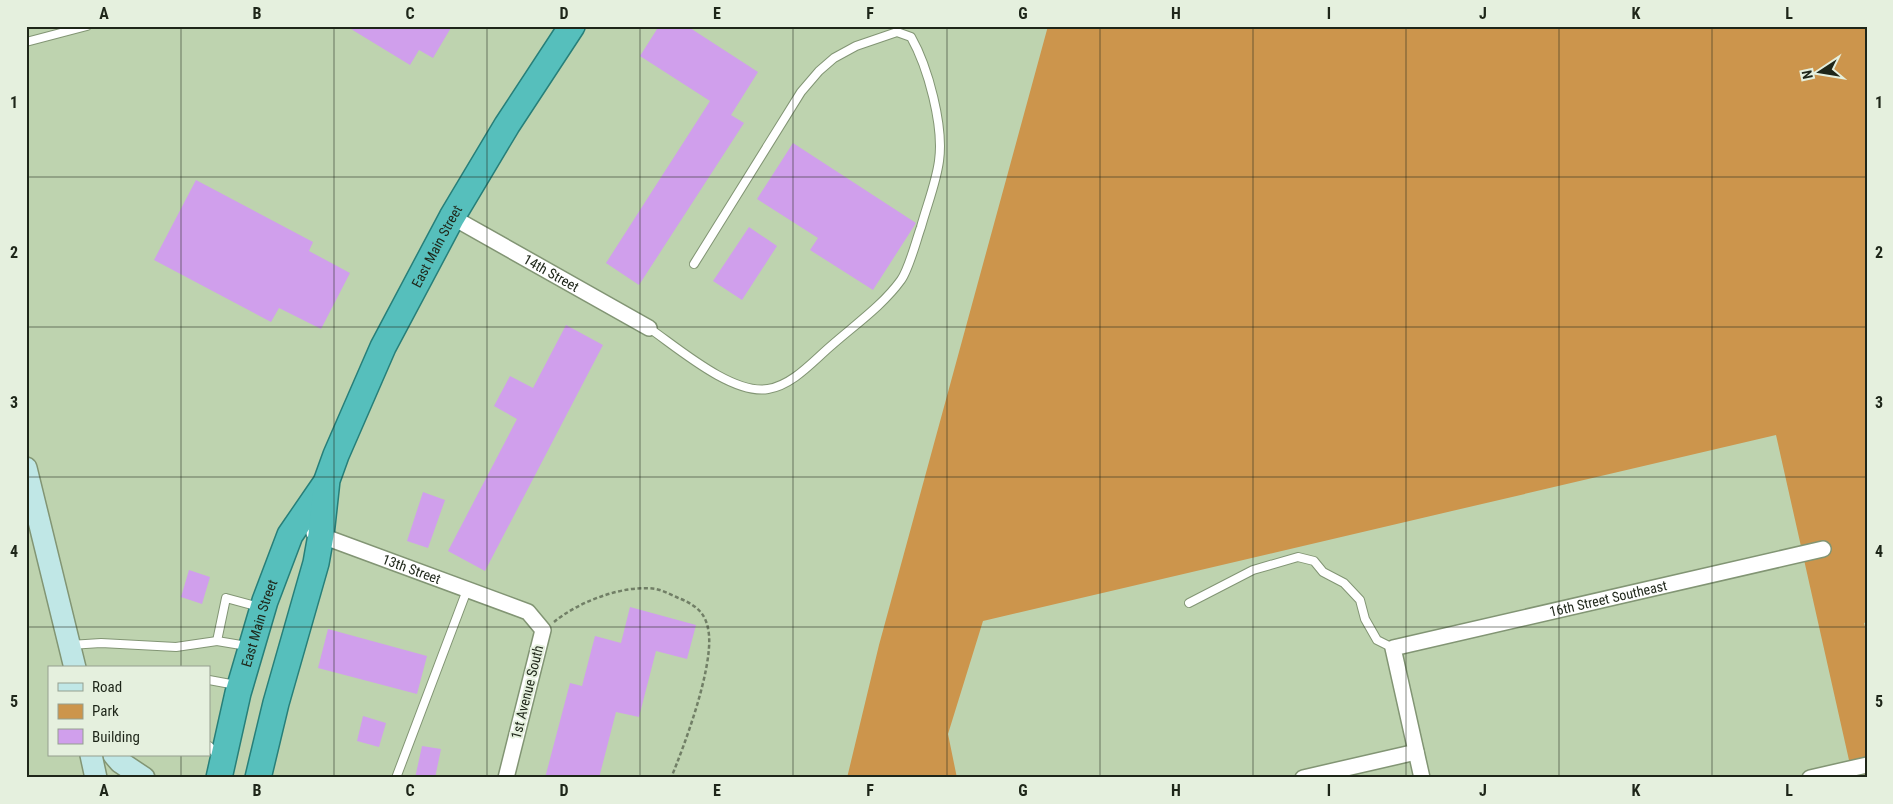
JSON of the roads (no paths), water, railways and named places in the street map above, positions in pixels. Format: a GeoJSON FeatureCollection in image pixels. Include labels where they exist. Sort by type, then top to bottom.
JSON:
{"type":"FeatureCollection","features":[{"type":"Feature","properties":{"kind":"highway","name":"East Main Street"},"geometry":{"type":"LineString","coordinates":[[258,778],[276,703],[303,614],[321,535],[327,480],[336,455],[383,347],[452,218],[507,125],[572,26]]}},
{"type":"Feature","properties":{"kind":"highway","name":"East Main Street"},"geometry":{"type":"LineString","coordinates":[[217,761],[263,609],[283,552],[290,535],[327,480]]}},
{"type":"Feature","properties":{"kind":"main road"},"geometry":{"type":"LineString","coordinates":[[26,468],[75,666]]}},
{"type":"Feature","properties":{"kind":"main road"},"geometry":{"type":"LineString","coordinates":[[92,756],[96,778]]}},
{"type":"Feature","properties":{"kind":"main road"},"geometry":{"type":"LineString","coordinates":[[115,756],[120,762],[144,778]]}},
{"type":"Feature","properties":{"kind":"street","name":"14th Street"},"geometry":{"type":"LineString","coordinates":[[452,218],[648,328]]}},
{"type":"Feature","properties":{"kind":"street","name":"13th Street"},"geometry":{"type":"LineString","coordinates":[[296,526],[528,612]]}},
{"type":"Feature","properties":{"kind":"street","name":"16th Street Southeast"},"geometry":{"type":"LineString","coordinates":[[1393,648],[1823,549]]}},
{"type":"Feature","properties":{"kind":"street","name":"1st Avenue South"},"geometry":{"type":"LineString","coordinates":[[506,778],[543,630],[528,612]]}},
{"type":"Feature","properties":{"kind":"street"},"geometry":{"type":"LineString","coordinates":[[1393,648],[1422,778]]}},
{"type":"Feature","properties":{"kind":"street"},"geometry":{"type":"LineString","coordinates":[[1303,778],[1416,752]]}},
{"type":"Feature","properties":{"kind":"street"},"geometry":{"type":"LineString","coordinates":[[1810,778],[1867,765]]}},
{"type":"Feature","properties":{"kind":"lane"},"geometry":{"type":"LineString","coordinates":[[26,42],[87,26]]}},
{"type":"Feature","properties":{"kind":"lane"},"geometry":{"type":"LineString","coordinates":[[648,328],[723,379],[747,389],[767,389],[788,382],[885,299],[902,278],[917,237],[940,160],[940,129],[933,99],[918,51],[911,37],[897,32],[856,46],[834,58],[819,70],[801,92],[694,264]]}},
{"type":"Feature","properties":{"kind":"lane"},"geometry":{"type":"LineString","coordinates":[[1189,603],[1253,570],[1298,557],[1314,561],[1323,572],[1344,583],[1360,600],[1365,619],[1377,640],[1393,648]]}},
{"type":"Feature","properties":{"kind":"lane"},"geometry":{"type":"LineString","coordinates":[[396,778],[467,590]]}},
{"type":"Feature","properties":{"kind":"lane"},"geometry":{"type":"LineString","coordinates":[[217,640],[226,598],[263,609]]}},
{"type":"Feature","properties":{"kind":"lane"},"geometry":{"type":"LineString","coordinates":[[70,645],[102,643],[176,647],[217,640],[252,647]]}},
{"type":"Feature","properties":{"kind":"lane"},"geometry":{"type":"LineString","coordinates":[[210,680],[240,685]]}}]}
